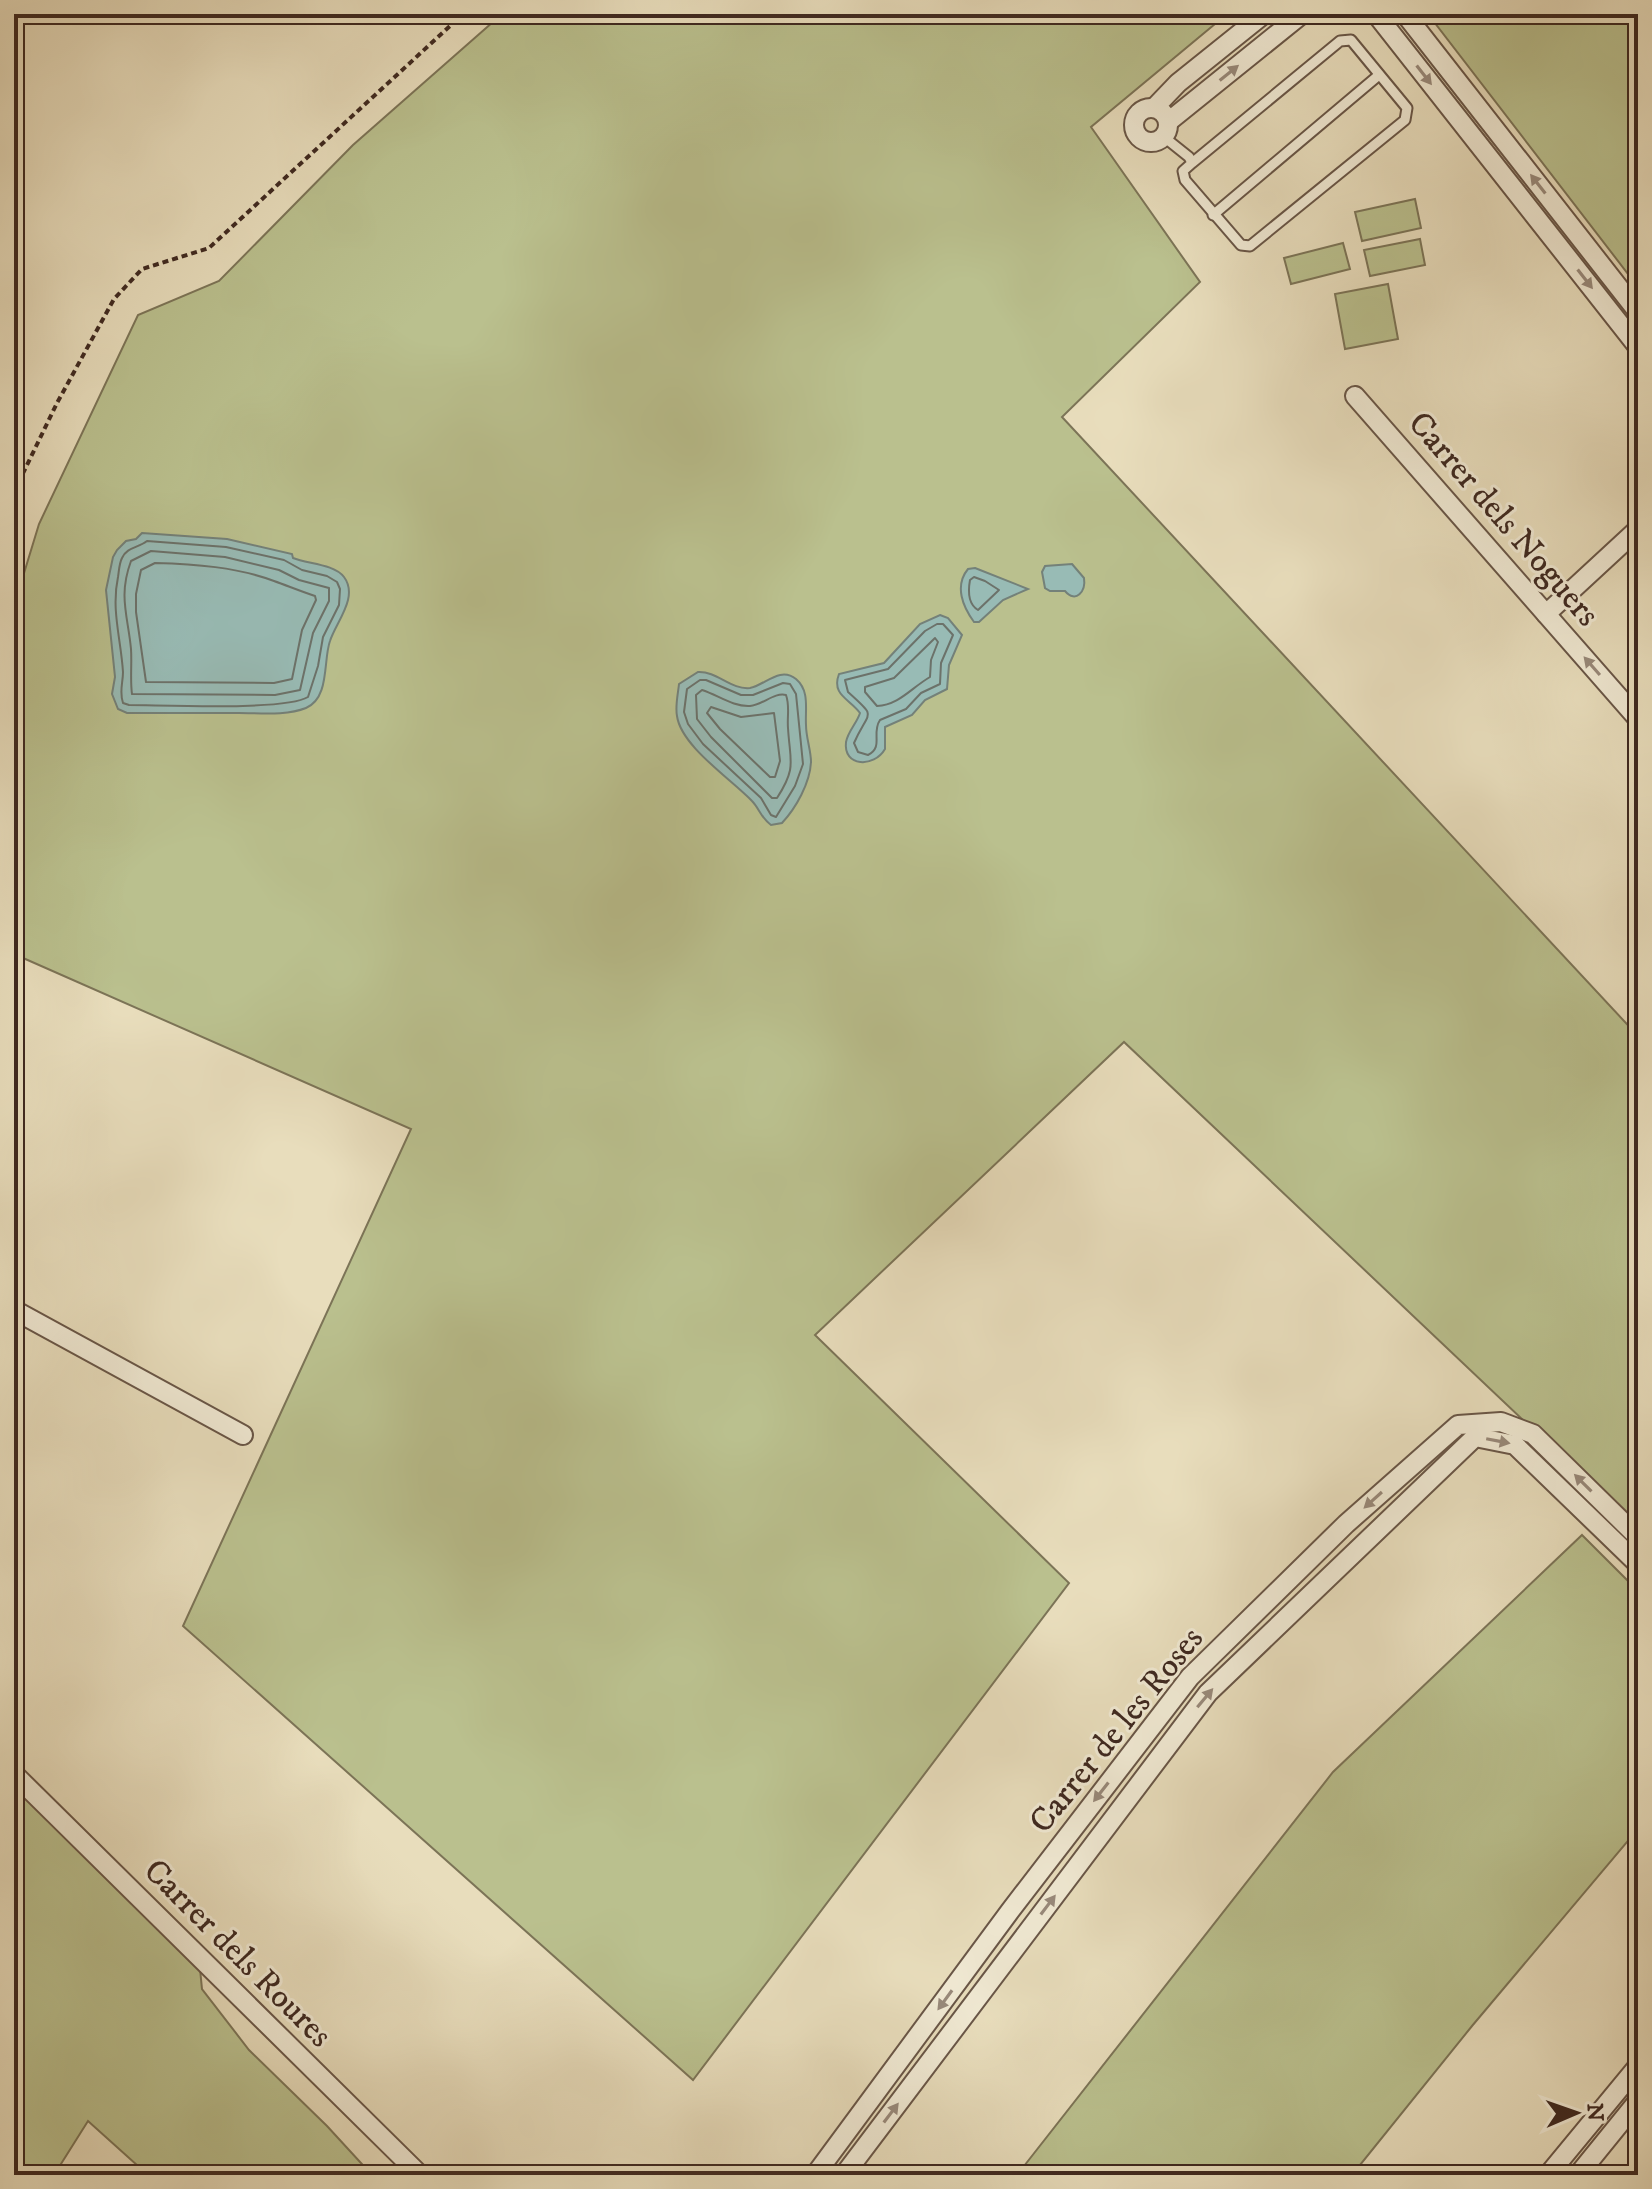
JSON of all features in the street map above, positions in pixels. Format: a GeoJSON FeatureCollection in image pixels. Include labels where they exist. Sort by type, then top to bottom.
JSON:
{"type":"FeatureCollection","features":[{"type":"Feature","properties":{"kind":"street"},"geometry":{"type":"LineString","coordinates":[[1264,14],[1178,83],[1155,107],[1140,111],[1133,126],[1139,138],[1153,142],[1302,14]]}},
{"type":"Feature","properties":{"kind":"street"},"geometry":{"type":"LineString","coordinates":[[1376,14],[1638,347]]}},
{"type":"Feature","properties":{"kind":"street"},"geometry":{"type":"LineString","coordinates":[[1405,14],[1638,312]]}},
{"type":"Feature","properties":{"kind":"street"},"geometry":{"type":"LineString","coordinates":[[1155,107],[1165,114],[1166,129]]}},
{"type":"Feature","properties":{"kind":"street","name":"Carrer dels Noguers"},"geometry":{"type":"LineString","coordinates":[[1355,396],[1638,719]]}},
{"type":"Feature","properties":{"kind":"street"},"geometry":{"type":"LineString","coordinates":[[1546,614],[1638,529]]}},
{"type":"Feature","properties":{"kind":"street"},"geometry":{"type":"LineString","coordinates":[[14,1310],[243,1435]]}},
{"type":"Feature","properties":{"kind":"street","name":"Carrer de les Roses"},"geometry":{"type":"LineString","coordinates":[[815,2175],[1010,1911],[1190,1677],[1346,1524],[1458,1425],[1501,1422],[1533,1434],[1638,1537]]}},
{"type":"Feature","properties":{"kind":"street","name":"Carrer de les Roses"},"geometry":{"type":"LineString","coordinates":[[844,2175],[1208,1693],[1475,1437],[1515,1445],[1638,1564]]}},
{"type":"Feature","properties":{"kind":"street","name":"Carrer dels Roures"},"geometry":{"type":"LineString","coordinates":[[14,1774],[420,2175]]}},
{"type":"Feature","properties":{"kind":"street"},"geometry":{"type":"LineString","coordinates":[[1548,2175],[1638,2066]]}},
{"type":"Feature","properties":{"kind":"street"},"geometry":{"type":"LineString","coordinates":[[1578,2175],[1638,2101]]}},
{"type":"Feature","properties":{"kind":"lane"},"geometry":{"type":"LineString","coordinates":[[1351,40],[1379,75],[1407,108],[1405,120],[1250,246],[1241,245],[1185,180],[1183,171],[1340,41],[1351,40]]}},
{"type":"Feature","properties":{"kind":"lane"},"geometry":{"type":"LineString","coordinates":[[1213,215],[1379,75]]}},
{"type":"Feature","properties":{"kind":"lane"},"geometry":{"type":"LineString","coordinates":[[1166,129],[1192,163]]}},
{"type":"Feature","properties":{"kind":"path"},"geometry":{"type":"LineString","coordinates":[[14,492],[57,403],[114,299],[123,289],[142,269],[209,248],[463,14]]}},
{"type":"Feature","properties":{"kind":"green space"},"geometry":{"type":"Polygon","coordinates":[[[502,14],[1227,14],[1091,127],[1200,282],[1062,417],[1638,1036],[1638,1529],[1124,1042],[815,1335],[1069,1583],[693,2080],[183,1626],[411,1129],[14,954],[14,606],[39,524],[138,315],[219,281],[353,145],[502,14]]]}},
{"type":"Feature","properties":{"kind":"green space"},"geometry":{"type":"Polygon","coordinates":[[[1428,14],[1638,14],[1638,287],[1428,14]]]}},
{"type":"Feature","properties":{"kind":"green space"},"geometry":{"type":"Polygon","coordinates":[[[1415,199],[1421,228],[1362,241],[1355,212],[1415,199]]]}},
{"type":"Feature","properties":{"kind":"green space"},"geometry":{"type":"Polygon","coordinates":[[[1420,239],[1425,265],[1370,276],[1364,250],[1420,239]]]}},
{"type":"Feature","properties":{"kind":"green space"},"geometry":{"type":"Polygon","coordinates":[[[1343,243],[1350,269],[1291,284],[1284,258],[1343,243]]]}},
{"type":"Feature","properties":{"kind":"green space"},"geometry":{"type":"Polygon","coordinates":[[[1388,284],[1398,339],[1345,349],[1335,294],[1388,284]]]}},
{"type":"Feature","properties":{"kind":"green space"},"geometry":{"type":"Polygon","coordinates":[[[1582,1535],[1638,1591],[1638,1829],[1472,2026],[1352,2175],[1017,2175],[1333,1772],[1582,1535]]]}},
{"type":"Feature","properties":{"kind":"green space"},"geometry":{"type":"Polygon","coordinates":[[[14,1784],[200,1969],[202,1989],[249,2050],[372,2175],[148,2175],[88,2121],[54,2175],[14,2175],[14,1784]]]}},
{"type":"Feature","properties":{"kind":"water"},"geometry":{"type":"Polygon","coordinates":[[[142,533],[227,539],[292,554],[293,558],[340,573],[348,585],[348,601],[330,641],[322,687],[314,703],[298,711],[273,714],[127,713],[118,709],[112,694],[115,677],[106,590],[117,550],[142,533]]]}},
{"type":"Feature","properties":{"kind":"water"},"geometry":{"type":"Polygon","coordinates":[[[1072,564],[1084,578],[1079,594],[1073,596],[1065,591],[1045,588],[1042,572],[1045,566],[1072,564]]]}},
{"type":"Feature","properties":{"kind":"water"},"geometry":{"type":"Polygon","coordinates":[[[975,568],[1028,589],[1003,600],[979,622],[974,622],[966,610],[961,582],[968,569],[975,568]]]}},
{"type":"Feature","properties":{"kind":"water"},"geometry":{"type":"Polygon","coordinates":[[[940,615],[948,618],[962,635],[949,665],[947,689],[925,700],[912,715],[885,727],[885,749],[880,755],[867,762],[854,760],[846,750],[846,742],[860,713],[839,692],[839,674],[884,663],[920,624],[940,615]]]}},
{"type":"Feature","properties":{"kind":"water"},"geometry":{"type":"Polygon","coordinates":[[[698,672],[711,674],[743,688],[784,674],[796,679],[803,689],[810,770],[801,795],[782,823],[771,825],[752,801],[687,739],[677,716],[679,684],[698,672]]]}}]}
